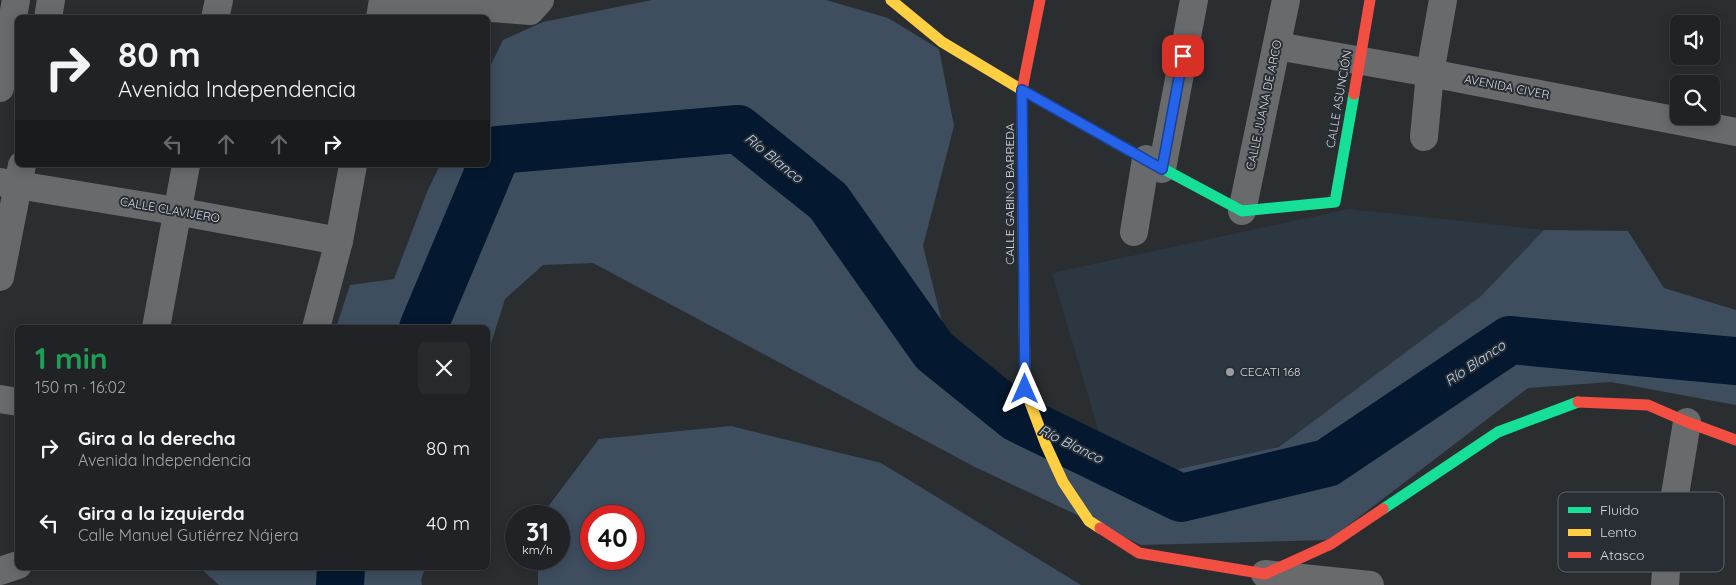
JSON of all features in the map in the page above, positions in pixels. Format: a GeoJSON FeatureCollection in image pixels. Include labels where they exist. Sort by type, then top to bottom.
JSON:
{"type":"FeatureCollection","features":[{"type":"Feature","properties":{"kind":"street"},"geometry":{"type":"LineString","coordinates":[[0,88],[16,0]]}},
{"type":"Feature","properties":{"kind":"street"},"geometry":{"type":"LineString","coordinates":[[48,15],[51,0]]}},
{"type":"Feature","properties":{"kind":"street"},"geometry":{"type":"LineString","coordinates":[[216,15],[219,0]]}},
{"type":"Feature","properties":{"kind":"street"},"geometry":{"type":"LineString","coordinates":[[380,15],[383,0]]}},
{"type":"Feature","properties":{"kind":"street"},"geometry":{"type":"LineString","coordinates":[[393,0],[530,11],[540,0]]}},
{"type":"Feature","properties":{"kind":"street","name":"CALLE GABINO BARREDA"},"geometry":{"type":"LineString","coordinates":[[1040,0],[1022,90],[1025,389],[1046,445],[1063,482],[1089,521],[1139,554],[1265,574]]}},
{"type":"Feature","properties":{"kind":"street"},"geometry":{"type":"LineString","coordinates":[[1134,232],[1154,164],[1194,0]]}},
{"type":"Feature","properties":{"kind":"street","name":"CALLE JUANA DE ARCO"},"geometry":{"type":"LineString","coordinates":[[1242,211],[1286,0]]}},
{"type":"Feature","properties":{"kind":"street","name":"CALLE ASUNCIÓN"},"geometry":{"type":"LineString","coordinates":[[1242,211],[1335,202],[1370,0]]}},
{"type":"Feature","properties":{"kind":"street"},"geometry":{"type":"LineString","coordinates":[[1424,137],[1430,73],[1442,0]]}},
{"type":"Feature","properties":{"kind":"street"},"geometry":{"type":"LineString","coordinates":[[899,3],[942,42],[1022,90],[1242,211]]}},
{"type":"Feature","properties":{"kind":"street","name":"AVENIDA CIVER"},"geometry":{"type":"LineString","coordinates":[[1277,46],[1430,73],[1736,132]]}},
{"type":"Feature","properties":{"kind":"street"},"geometry":{"type":"LineString","coordinates":[[157,325],[186,167]]}},
{"type":"Feature","properties":{"kind":"street"},"geometry":{"type":"LineString","coordinates":[[317,325],[339,240],[353,167]]}},
{"type":"Feature","properties":{"kind":"street"},"geometry":{"type":"LineString","coordinates":[[0,277],[14,177]]}},
{"type":"Feature","properties":{"kind":"street","name":"CALLE CLAVIJERO"},"geometry":{"type":"LineString","coordinates":[[14,177],[176,211],[339,240]]}},
{"type":"Feature","properties":{"kind":"street"},"geometry":{"type":"LineString","coordinates":[[0,399],[15,402]]}},
{"type":"Feature","properties":{"kind":"street"},"geometry":{"type":"LineString","coordinates":[[1265,574],[1331,544],[1498,432],[1578,402],[1648,405],[1686,422],[1736,440]]}},
{"type":"Feature","properties":{"kind":"street"},"geometry":{"type":"LineString","coordinates":[[1675,492],[1686,422]]}},
{"type":"Feature","properties":{"kind":"street"},"geometry":{"type":"LineString","coordinates":[[0,571],[15,566]]}},
{"type":"Feature","properties":{"kind":"street"},"geometry":{"type":"LineString","coordinates":[[1665,585],[1666,572]]}},
{"type":"Feature","properties":{"kind":"street"},"geometry":{"type":"LineString","coordinates":[[1265,574],[1370,585]]}},
{"type":"Feature","properties":{"kind":"shaded area"},"geometry":{"type":"Polygon","coordinates":[[[652,0],[826,0],[888,18],[939,49],[954,126],[923,246],[945,334],[1065,443],[1160,473],[1279,447],[1481,296],[1544,230],[1628,231],[1664,288],[1736,310],[1736,405],[1611,382],[1528,388],[1329,540],[1141,545],[973,466],[593,263],[543,265],[505,299],[490,347],[490,325],[337,325],[350,285],[394,279],[427,192],[439,167],[490,167],[490,67],[503,40],[543,22],[652,0]]]}},
{"type":"Feature","properties":{"kind":"shaded area","name":"CECATI 168"},"geometry":{"type":"Polygon","coordinates":[[[1349,209],[1544,230],[1481,296],[1279,447],[1160,473],[1106,456],[1052,273],[1349,209]]]}},
{"type":"Feature","properties":{"kind":"shaded area"},"geometry":{"type":"Polygon","coordinates":[[[731,426],[881,463],[1081,585],[538,585],[538,570],[570,570],[570,505],[549,505],[599,439],[731,426]]]}},
{"type":"Feature","properties":{"kind":"shaded area"},"geometry":{"type":"Polygon","coordinates":[[[202,570],[424,570],[421,580],[422,585],[219,585],[202,570]]]}},
{"type":"Feature","properties":{"kind":"waterway","name":"Río Blanco"},"geometry":{"type":"LineString","coordinates":[[424,325],[498,150],[738,129],[828,201],[934,351],[1017,418],[1181,498],[1327,463],[1510,340],[1736,361]]}},
{"type":"Feature","properties":{"kind":"waterway","name":"Río Blanco"},"geometry":{"type":"LineString","coordinates":[[340,585],[341,570]]}},
{"type":"Feature","properties":{"kind":"traffic: fast"},"geometry":{"type":"LineString","coordinates":[[1130,151],[1242,211],[1335,202],[1354,94]]}},
{"type":"Feature","properties":{"kind":"traffic: fast"},"geometry":{"type":"LineString","coordinates":[[1383,509],[1498,432],[1578,402]]}},
{"type":"Feature","properties":{"kind":"traffic: slow"},"geometry":{"type":"LineString","coordinates":[[891,0],[942,42],[1130,151]]}},
{"type":"Feature","properties":{"kind":"traffic: slow"},"geometry":{"type":"LineString","coordinates":[[1023,206],[1025,389],[1046,445],[1063,482],[1089,521],[1100,528]]}},
{"type":"Feature","properties":{"kind":"traffic: jam"},"geometry":{"type":"LineString","coordinates":[[1023,206],[1022,90],[1040,0]]}},
{"type":"Feature","properties":{"kind":"traffic: jam"},"geometry":{"type":"LineString","coordinates":[[1354,94],[1370,0]]}},
{"type":"Feature","properties":{"kind":"traffic: jam"},"geometry":{"type":"LineString","coordinates":[[1578,402],[1648,405],[1736,440]]}},
{"type":"Feature","properties":{"kind":"traffic: jam"},"geometry":{"type":"LineString","coordinates":[[1100,528],[1139,553],[1265,574],[1331,544],[1383,509]]}},
{"type":"Feature","properties":{"kind":"place","name":"CECATI 168"},"geometry":{"type":"Point","coordinates":[1230,372]}},
{"type":"Feature","properties":{"kind":"route"},"geometry":{"type":"LineString","coordinates":[[1025,389],[1022,90],[1162,169],[1183,56]]}}]}
